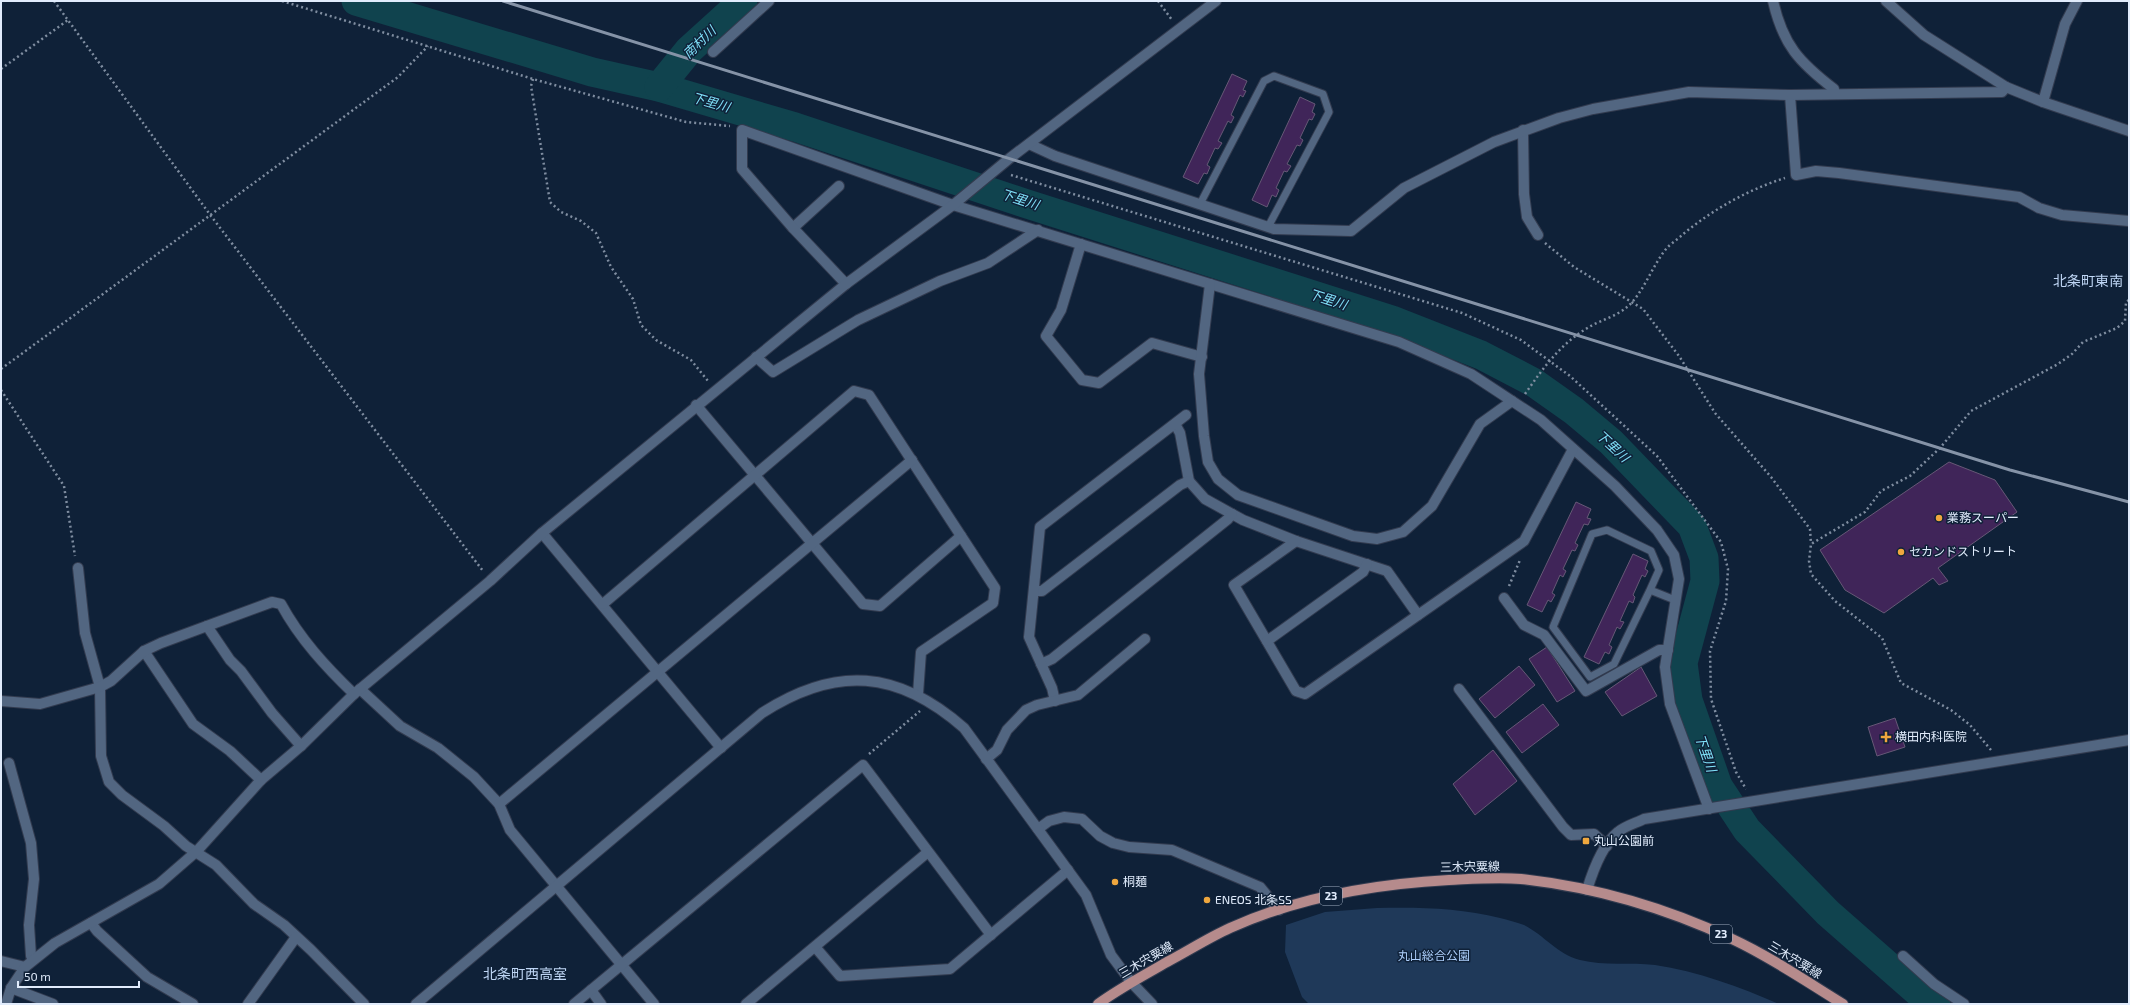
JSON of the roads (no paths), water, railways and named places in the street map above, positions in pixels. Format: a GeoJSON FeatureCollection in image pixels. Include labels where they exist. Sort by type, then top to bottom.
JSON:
{"type":"FeatureCollection","features":[{"type":"Feature","properties":{"kind":"main road","name":"三木宍粟線"},"geometry":{"type":"LineString","coordinates":[[1098,1004],[1131,982],[1231,928],[1279,910],[1369,888],[1416,882],[1469,879],[1520,879],[1587,890],[1682,918],[1734,939],[1843,1004]]}},
{"type":"Feature","properties":{"kind":"street"},"geometry":{"type":"LineString","coordinates":[[713,52],[769,1]]}},
{"type":"Feature","properties":{"kind":"street"},"geometry":{"type":"LineString","coordinates":[[6,1004],[11,988],[25,967],[34,959],[55,943],[159,884],[197,851],[261,780],[301,746],[357,692],[490,581],[542,533],[715,389],[846,284],[956,203],[994,171],[1216,1]]}},
{"type":"Feature","properties":{"kind":"street"},"geometry":{"type":"LineString","coordinates":[[1773,1],[1776,17],[1788,44],[1805,66],[1834,89],[1834,93]]}},
{"type":"Feature","properties":{"kind":"street"},"geometry":{"type":"LineString","coordinates":[[1886,1],[1924,35],[2006,87],[2043,102],[2129,130]]}},
{"type":"Feature","properties":{"kind":"street"},"geometry":{"type":"LineString","coordinates":[[2043,102],[2065,24],[2077,1]]}},
{"type":"Feature","properties":{"kind":"street"},"geometry":{"type":"LineString","coordinates":[[1029,144],[1055,156],[1274,229],[1351,231],[1404,188],[1494,142],[1523,130],[1593,109],[1689,92],[1790,95],[1834,93],[2002,92],[2006,87]]}},
{"type":"Feature","properties":{"kind":"street"},"geometry":{"type":"LineString","coordinates":[[1790,95],[1796,175],[1816,171],[1839,173],[2019,197],[2039,208],[2062,215],[2129,221]]}},
{"type":"Feature","properties":{"kind":"street"},"geometry":{"type":"LineString","coordinates":[[846,284],[793,228],[742,169],[742,130],[1081,244],[1399,342],[1471,374],[1541,420],[1614,486],[1657,530],[1674,555],[1678,578],[1665,667],[1670,704],[1709,809]]}},
{"type":"Feature","properties":{"kind":"street"},"geometry":{"type":"LineString","coordinates":[[1523,130],[1524,194],[1527,217],[1538,235]]}},
{"type":"Feature","properties":{"kind":"street"},"geometry":{"type":"LineString","coordinates":[[793,228],[839,186]]}},
{"type":"Feature","properties":{"kind":"street"},"geometry":{"type":"LineString","coordinates":[[756,356],[773,372],[858,320],[940,281],[988,263],[1038,230]]}},
{"type":"Feature","properties":{"kind":"street"},"geometry":{"type":"LineString","coordinates":[[1081,244],[1061,310],[1046,336],[1082,380],[1099,383],[1152,343],[1202,357]]}},
{"type":"Feature","properties":{"kind":"street"},"geometry":{"type":"LineString","coordinates":[[1210,284],[1199,374],[1204,436],[1208,462],[1218,479],[1238,495],[1353,536],[1377,539],[1403,532],[1432,506],[1480,424],[1515,403]]}},
{"type":"Feature","properties":{"kind":"street"},"geometry":{"type":"LineString","coordinates":[[603,604],[854,391],[869,395],[995,588],[993,602],[921,652],[918,694]]}},
{"type":"Feature","properties":{"kind":"street"},"geometry":{"type":"LineString","coordinates":[[696,405],[756,474],[812,544],[863,604],[880,606],[961,536]]}},
{"type":"Feature","properties":{"kind":"street"},"geometry":{"type":"LineString","coordinates":[[1055,701],[1052,688],[1029,637],[1040,527],[1186,415]]}},
{"type":"Feature","properties":{"kind":"street"},"geometry":{"type":"LineString","coordinates":[[1175,424],[1180,433],[1189,481],[1205,499],[1232,514],[1296,541],[1387,571],[1418,615]]}},
{"type":"Feature","properties":{"kind":"street"},"geometry":{"type":"LineString","coordinates":[[1296,541],[1234,585],[1296,691],[1305,694],[1522,543],[1573,449]]}},
{"type":"Feature","properties":{"kind":"street"},"geometry":{"type":"LineString","coordinates":[[499,804],[912,460]]}},
{"type":"Feature","properties":{"kind":"street"},"geometry":{"type":"LineString","coordinates":[[1034,591],[1042,591],[1180,485],[1189,481]]}},
{"type":"Feature","properties":{"kind":"street"},"geometry":{"type":"LineString","coordinates":[[1041,664],[1058,654],[1228,519],[1232,514]]}},
{"type":"Feature","properties":{"kind":"street"},"geometry":{"type":"LineString","coordinates":[[542,533],[603,604],[721,748]]}},
{"type":"Feature","properties":{"kind":"street"},"geometry":{"type":"LineString","coordinates":[[1267,640],[1363,572],[1367,564]]}},
{"type":"Feature","properties":{"kind":"street"},"geometry":{"type":"LineString","coordinates":[[78,568],[85,633],[100,687],[101,756],[109,782],[122,795],[164,826],[186,846],[197,851],[216,865],[254,904],[296,937],[364,1004]]}},
{"type":"Feature","properties":{"kind":"street"},"geometry":{"type":"LineString","coordinates":[[1504,598],[1524,625],[1544,635],[1586,691],[1659,650],[1668,650]]}},
{"type":"Feature","properties":{"kind":"street"},"geometry":{"type":"LineString","coordinates":[[1,701],[40,704],[100,687],[111,681],[144,651],[272,602],[281,604],[292,624],[312,651],[357,692],[400,726],[438,748],[474,777],[499,804],[510,830],[654,1004]]}},
{"type":"Feature","properties":{"kind":"street"},"geometry":{"type":"LineString","coordinates":[[207,626],[230,660],[242,671],[272,713],[301,746]]}},
{"type":"Feature","properties":{"kind":"street"},"geometry":{"type":"LineString","coordinates":[[986,759],[997,750],[1007,730],[1026,710],[1078,695],[1145,639]]}},
{"type":"Feature","properties":{"kind":"street"},"geometry":{"type":"LineString","coordinates":[[144,651],[193,724],[230,751],[261,780]]}},
{"type":"Feature","properties":{"kind":"street"},"geometry":{"type":"LineString","coordinates":[[416,1004],[762,713],[783,699],[815,687],[834,682],[862,680],[890,684],[918,694],[943,709],[964,728],[1086,895],[1111,955],[1131,982],[1152,1004]]}},
{"type":"Feature","properties":{"kind":"street"},"geometry":{"type":"LineString","coordinates":[[1459,690],[1563,827],[1571,835],[1594,834],[1607,846]]}},
{"type":"Feature","properties":{"kind":"street"},"geometry":{"type":"LineString","coordinates":[[1587,890],[1593,870],[1607,846],[1619,832],[1644,819],[2129,740]]}},
{"type":"Feature","properties":{"kind":"street"},"geometry":{"type":"LineString","coordinates":[[10,763],[31,843],[34,879],[29,925],[31,956],[34,959]]}},
{"type":"Feature","properties":{"kind":"street"},"geometry":{"type":"LineString","coordinates":[[574,1004],[863,765],[991,935]]}},
{"type":"Feature","properties":{"kind":"street"},"geometry":{"type":"LineString","coordinates":[[1038,829],[1049,821],[1064,817],[1082,819],[1100,836],[1113,843],[1129,847],[1172,850],[1260,887],[1279,910]]}},
{"type":"Feature","properties":{"kind":"street"},"geometry":{"type":"LineString","coordinates":[[746,1004],[816,948],[928,852]]}},
{"type":"Feature","properties":{"kind":"street"},"geometry":{"type":"LineString","coordinates":[[816,948],[840,976],[950,969],[1068,870]]}},
{"type":"Feature","properties":{"kind":"street"},"geometry":{"type":"LineString","coordinates":[[91,923],[97,931],[146,977],[193,1004]]}},
{"type":"Feature","properties":{"kind":"street"},"geometry":{"type":"LineString","coordinates":[[248,1004],[296,937]]}},
{"type":"Feature","properties":{"kind":"street"},"geometry":{"type":"LineString","coordinates":[[1903,956],[1934,984],[1964,1004]]}},
{"type":"Feature","properties":{"kind":"street"},"geometry":{"type":"LineString","coordinates":[[1,961],[25,967]]}},
{"type":"Feature","properties":{"kind":"street"},"geometry":{"type":"LineString","coordinates":[[11,988],[53,1004]]}},
{"type":"Feature","properties":{"kind":"street"},"geometry":{"type":"LineString","coordinates":[[591,990],[601,1004]]}},
{"type":"Feature","properties":{"kind":"lane"},"geometry":{"type":"LineString","coordinates":[[1200,204],[1264,81],[1274,76],[1323,94],[1329,112],[1268,227]]}},
{"type":"Feature","properties":{"kind":"lane"},"geometry":{"type":"LineString","coordinates":[[1607,530],[1651,551],[1658,570],[1650,590],[1614,664],[1590,677],[1553,627],[1592,534],[1607,530]]}},
{"type":"Feature","properties":{"kind":"lane"},"geometry":{"type":"LineString","coordinates":[[1650,590],[1675,600]]}},
{"type":"Feature","properties":{"kind":"waterway","name":"下里川"},"geometry":{"type":"LineString","coordinates":[[356,1],[592,72],[659,87],[795,127],[1024,203],[1392,320],[1481,355],[1533,382],[1574,411],[1611,442],[1692,526],[1704,558],[1705,581],[1683,663],[1688,700],[1718,786],[1747,830],[1828,913],[1918,992],[1936,1004]]}},
{"type":"Feature","properties":{"kind":"waterway","name":"南村川"},"geometry":{"type":"LineString","coordinates":[[659,87],[689,50],[743,1]]}},
{"type":"Feature","properties":{"kind":"railway"},"geometry":{"type":"LineString","coordinates":[[503,1],[2010,470],[2129,502]]}},
{"type":"Feature","properties":{"kind":"place","name":"業務スーパー"},"geometry":{"type":"Point","coordinates":[1939,518]}},
{"type":"Feature","properties":{"kind":"place","name":"セカンドストリート"},"geometry":{"type":"Point","coordinates":[1901,552]}},
{"type":"Feature","properties":{"kind":"place","name":"横田内科医院"},"geometry":{"type":"Point","coordinates":[1886,737]}},
{"type":"Feature","properties":{"kind":"place","name":"丸山公園前"},"geometry":{"type":"Point","coordinates":[1586,841]}},
{"type":"Feature","properties":{"kind":"place","name":"桐麺"},"geometry":{"type":"Point","coordinates":[1115,882]}},
{"type":"Feature","properties":{"kind":"place","name":"ENEOS 北条SS"},"geometry":{"type":"Point","coordinates":[1207,900]}},
{"type":"Feature","properties":{"kind":"district","name":"北条町東南"},"geometry":{"type":"Point","coordinates":[2088,281]}},
{"type":"Feature","properties":{"kind":"district","name":"北条町西高室"},"geometry":{"type":"Point","coordinates":[525,974]}},
{"type":"Feature","properties":{"kind":"park label","name":"丸山総合公園"},"geometry":{"type":"Point","coordinates":[1434,956]}}]}
